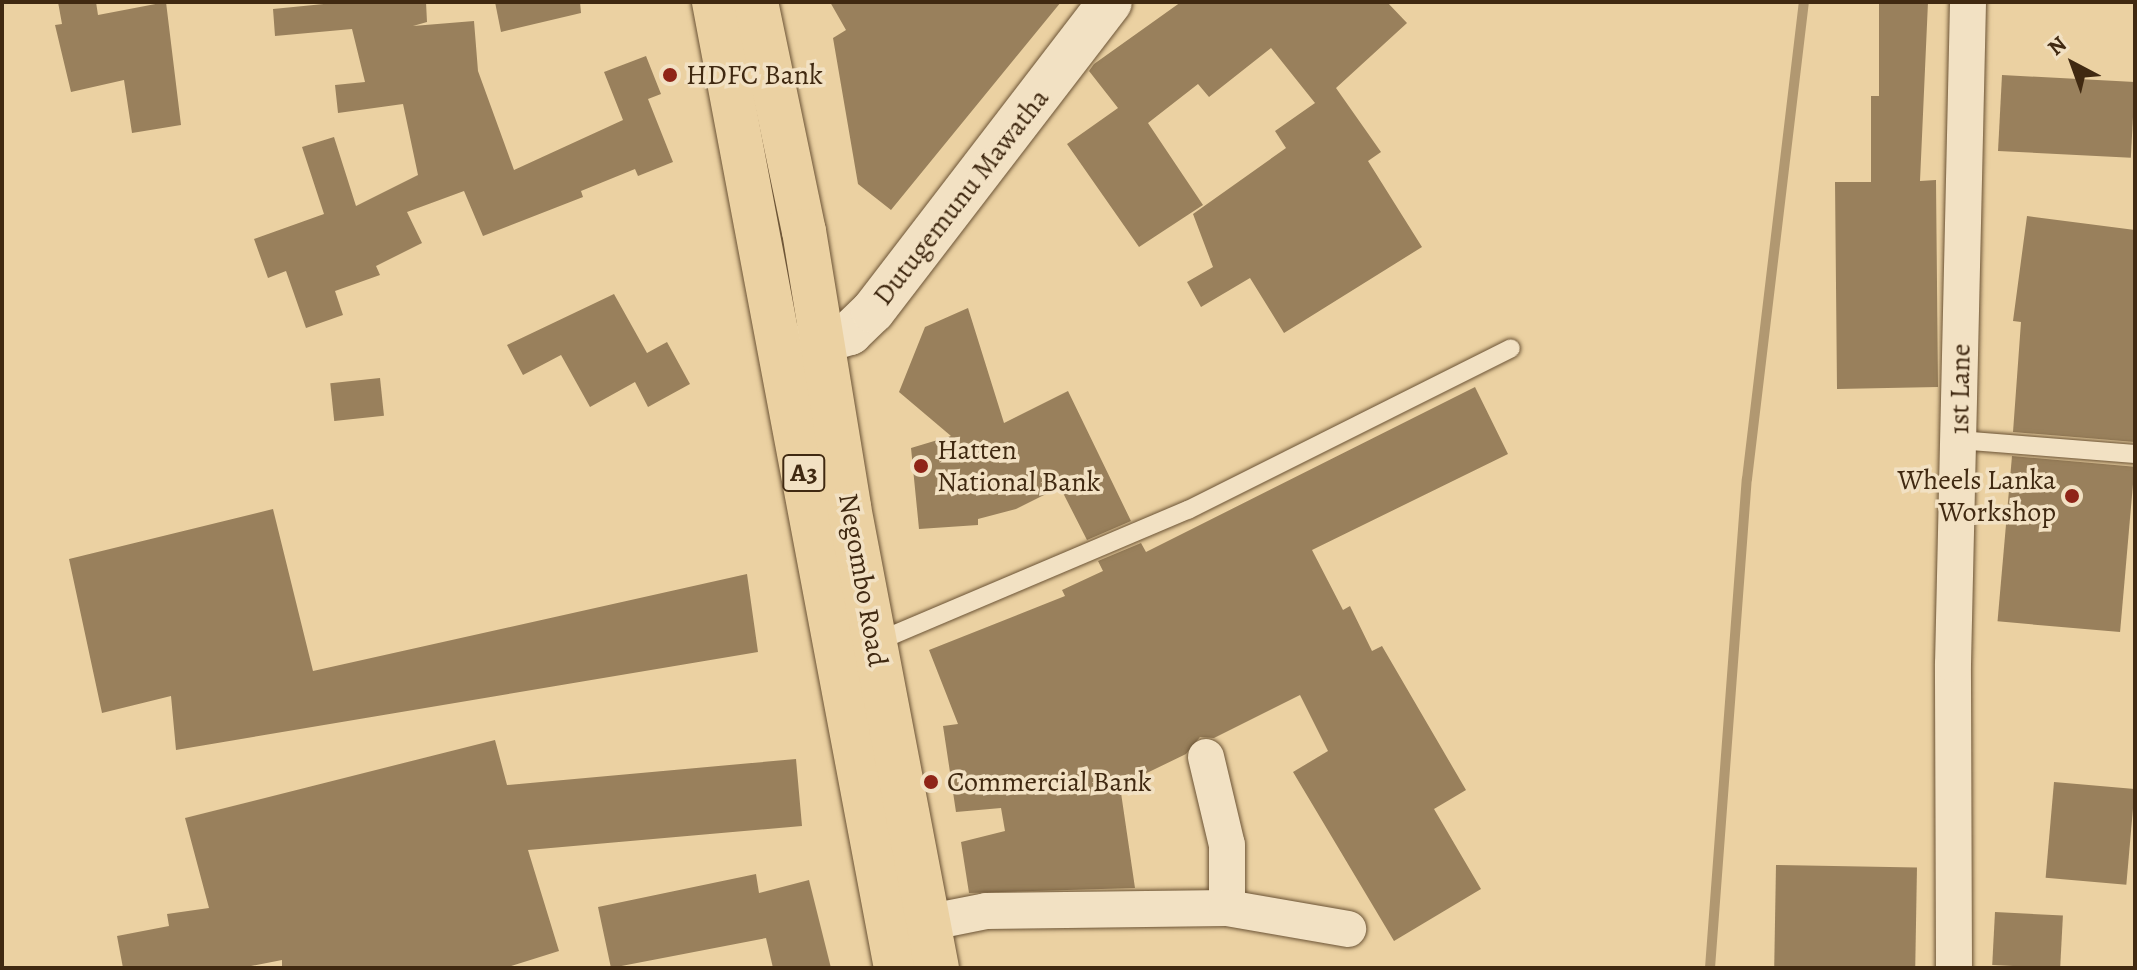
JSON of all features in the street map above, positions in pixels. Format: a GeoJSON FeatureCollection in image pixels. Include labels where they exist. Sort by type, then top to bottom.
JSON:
{"type":"FeatureCollection","features":[{"type":"Feature","properties":{"kind":"highway","name":"Negombo Road"},"geometry":{"type":"LineString","coordinates":[[714,2],[783,352],[916,948]]}},
{"type":"Feature","properties":{"kind":"highway","name":"Negombo Road"},"geometry":{"type":"LineString","coordinates":[[756,2],[825,344],[874,643],[916,948]]}},
{"type":"Feature","properties":{"kind":"street","name":"Dutugemunu Mawatha"},"geometry":{"type":"LineString","coordinates":[[783,352],[825,344],[850,333],[873,311],[1110,2]]}},
{"type":"Feature","properties":{"kind":"street","name":"1st Lane"},"geometry":{"type":"LineString","coordinates":[[1954,968],[1958,440],[1968,2]]}},
{"type":"Feature","properties":{"kind":"street"},"geometry":{"type":"LineString","coordinates":[[1206,757],[1227,845],[1227,908]]}},
{"type":"Feature","properties":{"kind":"street"},"geometry":{"type":"LineString","coordinates":[[916,948],[986,911],[1227,908],[1348,929]]}},
{"type":"Feature","properties":{"kind":"lane"},"geometry":{"type":"LineString","coordinates":[[874,643],[1188,510],[1511,348]]}},
{"type":"Feature","properties":{"kind":"lane"},"geometry":{"type":"LineString","coordinates":[[1958,440],[2135,454]]}},
{"type":"Feature","properties":{"kind":"building"},"geometry":{"type":"Polygon","coordinates":[[[58,2],[96,2],[98,15],[166,2],[181,125],[132,133],[124,80],[71,92],[55,25],[62,24],[58,2]]]}},
{"type":"Feature","properties":{"kind":"building"},"geometry":{"type":"Polygon","coordinates":[[[344,2],[426,2],[427,22],[413,26],[474,21],[478,71],[514,170],[623,120],[604,72],[646,56],[661,94],[648,99],[673,162],[638,176],[635,169],[581,191],[583,197],[483,236],[464,191],[407,212],[422,243],[376,266],[380,275],[335,291],[343,315],[306,328],[286,271],[268,278],[254,239],[324,214],[302,147],[334,137],[356,206],[418,175],[403,104],[338,113],[335,85],[365,82],[352,29],[275,36],[273,9],[344,2]]]}},
{"type":"Feature","properties":{"kind":"building"},"geometry":{"type":"Polygon","coordinates":[[[495,2],[580,2],[581,13],[501,32],[495,2]]]}},
{"type":"Feature","properties":{"kind":"building"},"geometry":{"type":"Polygon","coordinates":[[[830,2],[1061,2],[891,210],[858,184],[833,38],[846,30],[830,2]]]}},
{"type":"Feature","properties":{"kind":"building"},"geometry":{"type":"Polygon","coordinates":[[[1181,2],[1387,2],[1407,23],[1336,88],[1381,152],[1368,161],[1422,247],[1284,333],[1250,278],[1201,307],[1187,282],[1213,267],[1193,214],[1286,148],[1275,131],[1315,103],[1271,48],[1209,97],[1198,84],[1148,123],[1203,205],[1139,247],[1067,144],[1118,108],[1089,71],[1094,64],[1181,2]]]}},
{"type":"Feature","properties":{"kind":"building"},"geometry":{"type":"Polygon","coordinates":[[[1879,2],[1928,2],[1920,181],[1936,180],[1938,387],[1837,389],[1835,182],[1871,182],[1871,96],[1879,96],[1879,2]]]}},
{"type":"Feature","properties":{"kind":"building"},"geometry":{"type":"Polygon","coordinates":[[[2002,75],[2135,82],[2131,158],[1998,151],[2002,75]]]}},
{"type":"Feature","properties":{"kind":"building"},"geometry":{"type":"Polygon","coordinates":[[[2027,216],[2135,230],[2135,442],[2013,432],[2021,322],[2013,321],[2027,216]]]}},
{"type":"Feature","properties":{"kind":"building"},"geometry":{"type":"Polygon","coordinates":[[[614,294],[647,353],[667,342],[690,384],[648,407],[635,382],[590,407],[561,355],[523,375],[507,345],[614,294]]]}},
{"type":"Feature","properties":{"kind":"building"},"geometry":{"type":"Polygon","coordinates":[[[968,308],[1004,423],[1068,391],[1131,521],[1087,540],[1060,487],[1016,509],[978,519],[978,525],[919,529],[911,448],[951,436],[899,392],[925,327],[968,308]]]}},
{"type":"Feature","properties":{"kind":"building"},"geometry":{"type":"Polygon","coordinates":[[[380,378],[384,416],[334,421],[330,383],[380,378]]]}},
{"type":"Feature","properties":{"kind":"building"},"geometry":{"type":"Polygon","coordinates":[[[1475,387],[1508,454],[1312,550],[1343,610],[1350,606],[1372,651],[1382,646],[1466,790],[1434,809],[1481,889],[1394,941],[1293,772],[1328,751],[1300,695],[1214,738],[1200,737],[1186,754],[1120,786],[1135,888],[969,893],[961,842],[1005,831],[1001,808],[956,812],[943,726],[958,724],[929,650],[1065,596],[1062,590],[1103,571],[1098,561],[1141,543],[1146,552],[1475,387]]]}},
{"type":"Feature","properties":{"kind":"building","name":"Wheels Lanka Workshop"},"geometry":{"type":"Polygon","coordinates":[[[2012,456],[2135,467],[2120,632],[1998,621],[2012,456]]]}},
{"type":"Feature","properties":{"kind":"building"},"geometry":{"type":"Polygon","coordinates":[[[273,509],[313,671],[747,574],[758,652],[176,750],[171,696],[102,713],[69,559],[273,509]]]}},
{"type":"Feature","properties":{"kind":"building"},"geometry":{"type":"Polygon","coordinates":[[[495,740],[507,785],[796,759],[802,826],[528,850],[559,951],[505,968],[282,968],[282,960],[241,968],[123,968],[117,936],[169,926],[167,914],[209,908],[185,818],[495,740]]]}},
{"type":"Feature","properties":{"kind":"building"},"geometry":{"type":"Polygon","coordinates":[[[2054,782],[2135,789],[2126,885],[2046,878],[2054,782]]]}},
{"type":"Feature","properties":{"kind":"building"},"geometry":{"type":"Polygon","coordinates":[[[1776,865],[1917,867],[1915,968],[1774,968],[1776,865]]]}},
{"type":"Feature","properties":{"kind":"building"},"geometry":{"type":"Polygon","coordinates":[[[756,874],[759,893],[809,880],[831,968],[773,968],[766,938],[611,968],[598,907],[756,874]]]}},
{"type":"Feature","properties":{"kind":"building"},"geometry":{"type":"Polygon","coordinates":[[[1995,912],[2063,916],[2060,968],[1992,965],[1995,912]]]}},
{"type":"Feature","properties":{"kind":"waterway"},"geometry":{"type":"LineString","coordinates":[[1710,968],[1747,479],[1804,2]]}},
{"type":"Feature","properties":{"kind":"place","name":"HDFC Bank"},"geometry":{"type":"Point","coordinates":[670,75]}},
{"type":"Feature","properties":{"kind":"place","name":"Hatten National Bank"},"geometry":{"type":"Point","coordinates":[921,466]}},
{"type":"Feature","properties":{"kind":"place","name":"Wheels Lanka Workshop"},"geometry":{"type":"Point","coordinates":[2072,496]}},
{"type":"Feature","properties":{"kind":"place","name":"Commercial Bank"},"geometry":{"type":"Point","coordinates":[931,782]}}]}
